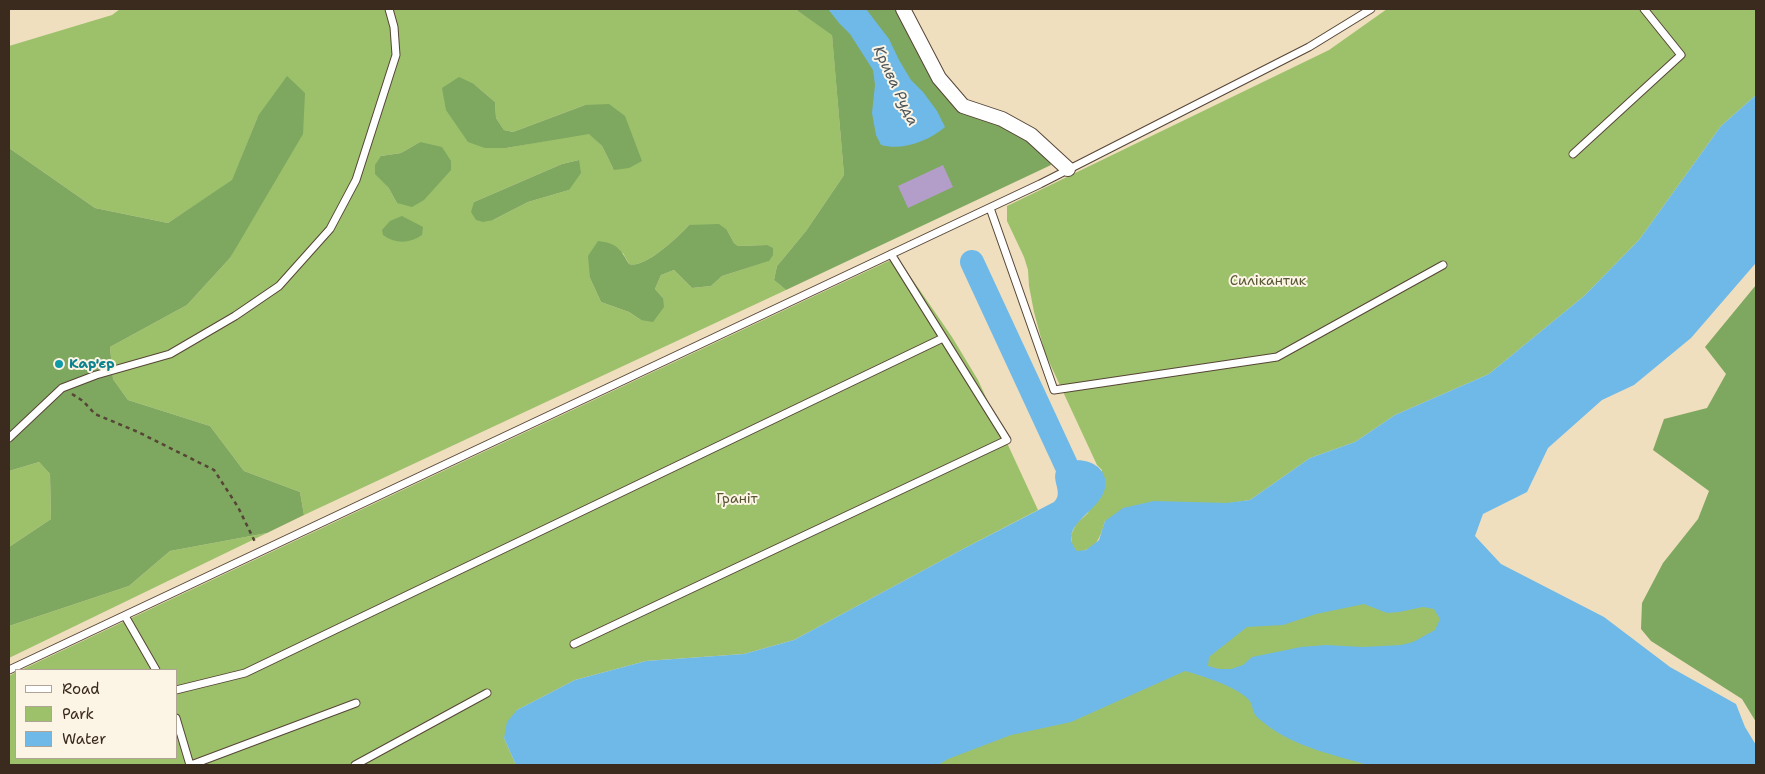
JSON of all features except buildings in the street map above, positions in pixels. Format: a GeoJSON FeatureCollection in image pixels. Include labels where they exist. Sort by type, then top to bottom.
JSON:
{"type":"FeatureCollection","features":[{"type":"Feature","properties":{"kind":"street"},"geometry":{"type":"LineString","coordinates":[[903,9],[939,78],[963,106],[1002,119],[1031,135],[1068,169]]}},
{"type":"Feature","properties":{"kind":"lane"},"geometry":{"type":"LineString","coordinates":[[9,438],[62,388],[96,375],[170,354],[235,316],[279,286],[330,229],[356,180],[396,55],[394,27],[389,9]]}},
{"type":"Feature","properties":{"kind":"lane"},"geometry":{"type":"LineString","coordinates":[[9,670],[990,208],[1310,47],[1371,9]]}},
{"type":"Feature","properties":{"kind":"lane"},"geometry":{"type":"LineString","coordinates":[[1573,154],[1681,55],[1644,9]]}},
{"type":"Feature","properties":{"kind":"lane"},"geometry":{"type":"LineString","coordinates":[[990,208],[1054,390],[1277,356],[1443,265]]}},
{"type":"Feature","properties":{"kind":"lane"},"geometry":{"type":"LineString","coordinates":[[574,644],[1006,440],[891,254]]}},
{"type":"Feature","properties":{"kind":"lane"},"geometry":{"type":"LineString","coordinates":[[178,690],[245,673],[943,338]]}},
{"type":"Feature","properties":{"kind":"lane"},"geometry":{"type":"LineString","coordinates":[[124,616],[155,669]]}},
{"type":"Feature","properties":{"kind":"lane"},"geometry":{"type":"LineString","coordinates":[[355,765],[487,693]]}},
{"type":"Feature","properties":{"kind":"lane"},"geometry":{"type":"LineString","coordinates":[[178,725],[190,765],[356,703]]}},
{"type":"Feature","properties":{"kind":"path"},"geometry":{"type":"LineString","coordinates":[[62,388],[83,400],[96,414],[138,432],[214,470],[238,508],[260,552]]}},
{"type":"Feature","properties":{"kind":"green space"},"geometry":{"type":"Polygon","coordinates":[[[120,9],[795,9],[832,34],[844,175],[806,231],[777,266],[774,280],[786,290],[304,515],[300,492],[244,471],[210,426],[128,400],[113,379],[110,347],[187,305],[230,258],[236,246],[258,116],[232,181],[168,223],[95,208],[9,148],[9,46],[112,15],[120,9]],[[474,84],[506,148],[589,133],[602,146],[614,170],[585,105],[513,132],[504,130],[496,118],[495,102],[474,84]],[[420,142],[401,153],[381,156],[388,187],[397,203],[420,142]],[[579,160],[562,164],[474,202],[493,220],[528,202],[569,190],[579,160]],[[689,225],[670,243],[644,262],[636,264],[629,264],[623,253],[590,278],[601,302],[629,312],[641,320],[663,298],[655,289],[661,275],[674,270],[692,288],[711,286],[722,276],[768,261],[767,245],[738,246],[734,243],[727,230],[689,225]]]}},
{"type":"Feature","properties":{"kind":"green space"},"geometry":{"type":"Polygon","coordinates":[[[795,9],[906,9],[942,80],[964,100],[1046,151],[1051,165],[786,290],[774,280],[777,266],[806,231],[844,175],[832,35],[795,9]]]}},
{"type":"Feature","properties":{"kind":"green space","name":"Силікантик"},"geometry":{"type":"Polygon","coordinates":[[[1387,9],[1756,9],[1756,95],[1721,126],[1639,240],[1584,296],[1489,374],[1395,415],[1355,442],[1310,458],[1250,500],[1105,521],[1097,542],[1084,551],[1077,552],[1072,545],[1071,535],[1076,524],[1088,513],[1102,470],[1097,465],[1045,353],[1034,312],[1028,270],[1007,221],[1007,206],[1329,50],[1387,9]]]}},
{"type":"Feature","properties":{"kind":"green space"},"geometry":{"type":"Polygon","coordinates":[[[287,76],[305,93],[303,134],[230,258],[187,305],[110,347],[113,379],[128,400],[210,426],[244,471],[300,492],[304,515],[267,533],[170,551],[129,586],[9,626],[9,547],[51,519],[50,474],[39,462],[9,471],[9,148],[95,208],[168,223],[232,180],[258,116],[287,76]]]}},
{"type":"Feature","properties":{"kind":"green space"},"geometry":{"type":"Polygon","coordinates":[[[459,77],[474,84],[495,102],[496,118],[504,130],[513,132],[585,105],[609,104],[625,116],[642,161],[629,168],[614,170],[602,146],[589,134],[506,148],[485,148],[468,142],[446,110],[442,88],[459,77]]]}},
{"type":"Feature","properties":{"kind":"green space"},"geometry":{"type":"Polygon","coordinates":[[[420,142],[442,147],[451,161],[451,170],[424,200],[412,207],[397,203],[388,187],[375,174],[375,165],[381,156],[401,153],[420,142]]]}},
{"type":"Feature","properties":{"kind":"green space"},"geometry":{"type":"Polygon","coordinates":[[[579,160],[581,173],[569,190],[528,202],[493,220],[483,222],[476,220],[471,212],[474,202],[562,164],[579,160]]]}},
{"type":"Feature","properties":{"kind":"green space"},"geometry":{"type":"Polygon","coordinates":[[[402,216],[423,227],[422,235],[402,242],[392,240],[383,235],[382,230],[390,221],[402,216]]]}},
{"type":"Feature","properties":{"kind":"green space"},"geometry":{"type":"Polygon","coordinates":[[[719,224],[727,230],[734,243],[738,246],[767,245],[773,248],[773,255],[769,261],[722,276],[711,286],[692,288],[674,270],[661,275],[655,289],[663,298],[664,307],[653,322],[641,320],[629,312],[601,302],[590,278],[588,256],[598,241],[617,247],[629,264],[636,264],[652,257],[689,225],[719,224]]]}},
{"type":"Feature","properties":{"kind":"green space","name":"Граніт"},"geometry":{"type":"Polygon","coordinates":[[[897,257],[952,337],[978,380],[1038,510],[794,640],[744,654],[646,661],[575,680],[517,710],[504,738],[516,765],[9,765],[9,676],[15,673],[15,759],[178,759],[178,669],[23,669],[897,257]]]}},
{"type":"Feature","properties":{"kind":"green space"},"geometry":{"type":"Polygon","coordinates":[[[1756,285],[1756,722],[1742,699],[1651,641],[1641,629],[1642,603],[1663,563],[1698,519],[1709,491],[1653,450],[1664,419],[1707,408],[1726,374],[1705,347],[1756,285]]]}},
{"type":"Feature","properties":{"kind":"green space"},"geometry":{"type":"Polygon","coordinates":[[[39,462],[50,474],[51,519],[9,547],[9,471],[39,462]]]}},
{"type":"Feature","properties":{"kind":"green space"},"geometry":{"type":"Polygon","coordinates":[[[267,533],[9,658],[9,626],[129,586],[170,551],[267,533]]]}},
{"type":"Feature","properties":{"kind":"green space"},"geometry":{"type":"Polygon","coordinates":[[[1451,560],[1726,765],[815,765],[1451,560]]]}},
{"type":"Feature","properties":{"kind":"water","name":"Крива Руда"},"geometry":{"type":"Polygon","coordinates":[[[828,9],[866,9],[889,39],[911,80],[937,111],[945,127],[931,137],[915,144],[898,147],[881,145],[876,135],[872,113],[875,85],[873,70],[850,34],[828,9]]]}},
{"type":"Feature","properties":{"kind":"water"},"geometry":{"type":"Polygon","coordinates":[[[1756,95],[1755,264],[1691,338],[1634,385],[1602,400],[1548,448],[1527,492],[1483,514],[1475,536],[1501,564],[1604,617],[1670,667],[1736,704],[1745,727],[1756,745],[1756,765],[1368,765],[1316,750],[1291,740],[1257,717],[1250,701],[1242,694],[1218,682],[1185,671],[1071,722],[1011,735],[948,759],[938,765],[516,765],[504,738],[507,722],[517,710],[575,680],[646,661],[744,654],[794,640],[1054,502],[1058,494],[1055,480],[1056,471],[1065,463],[1081,460],[1089,462],[1102,471],[1105,479],[1102,497],[1075,526],[1072,534],[1072,542],[1077,551],[1086,550],[1099,540],[1105,521],[1123,508],[1154,501],[1226,503],[1250,500],[1310,458],[1355,442],[1395,415],[1489,374],[1584,296],[1639,240],[1721,126],[1756,95]],[[1364,604],[1316,614],[1283,625],[1247,627],[1209,657],[1208,666],[1219,669],[1231,669],[1243,665],[1252,657],[1301,647],[1401,645],[1413,642],[1435,630],[1440,619],[1434,609],[1423,607],[1387,613],[1364,604]]]}},
{"type":"Feature","properties":{"kind":"waterway"},"geometry":{"type":"LineString","coordinates":[[972,262],[1068,469]]}},
{"type":"Feature","properties":{"kind":"place","name":"Кар'єр"},"geometry":{"type":"Point","coordinates":[59,364]}}]}
